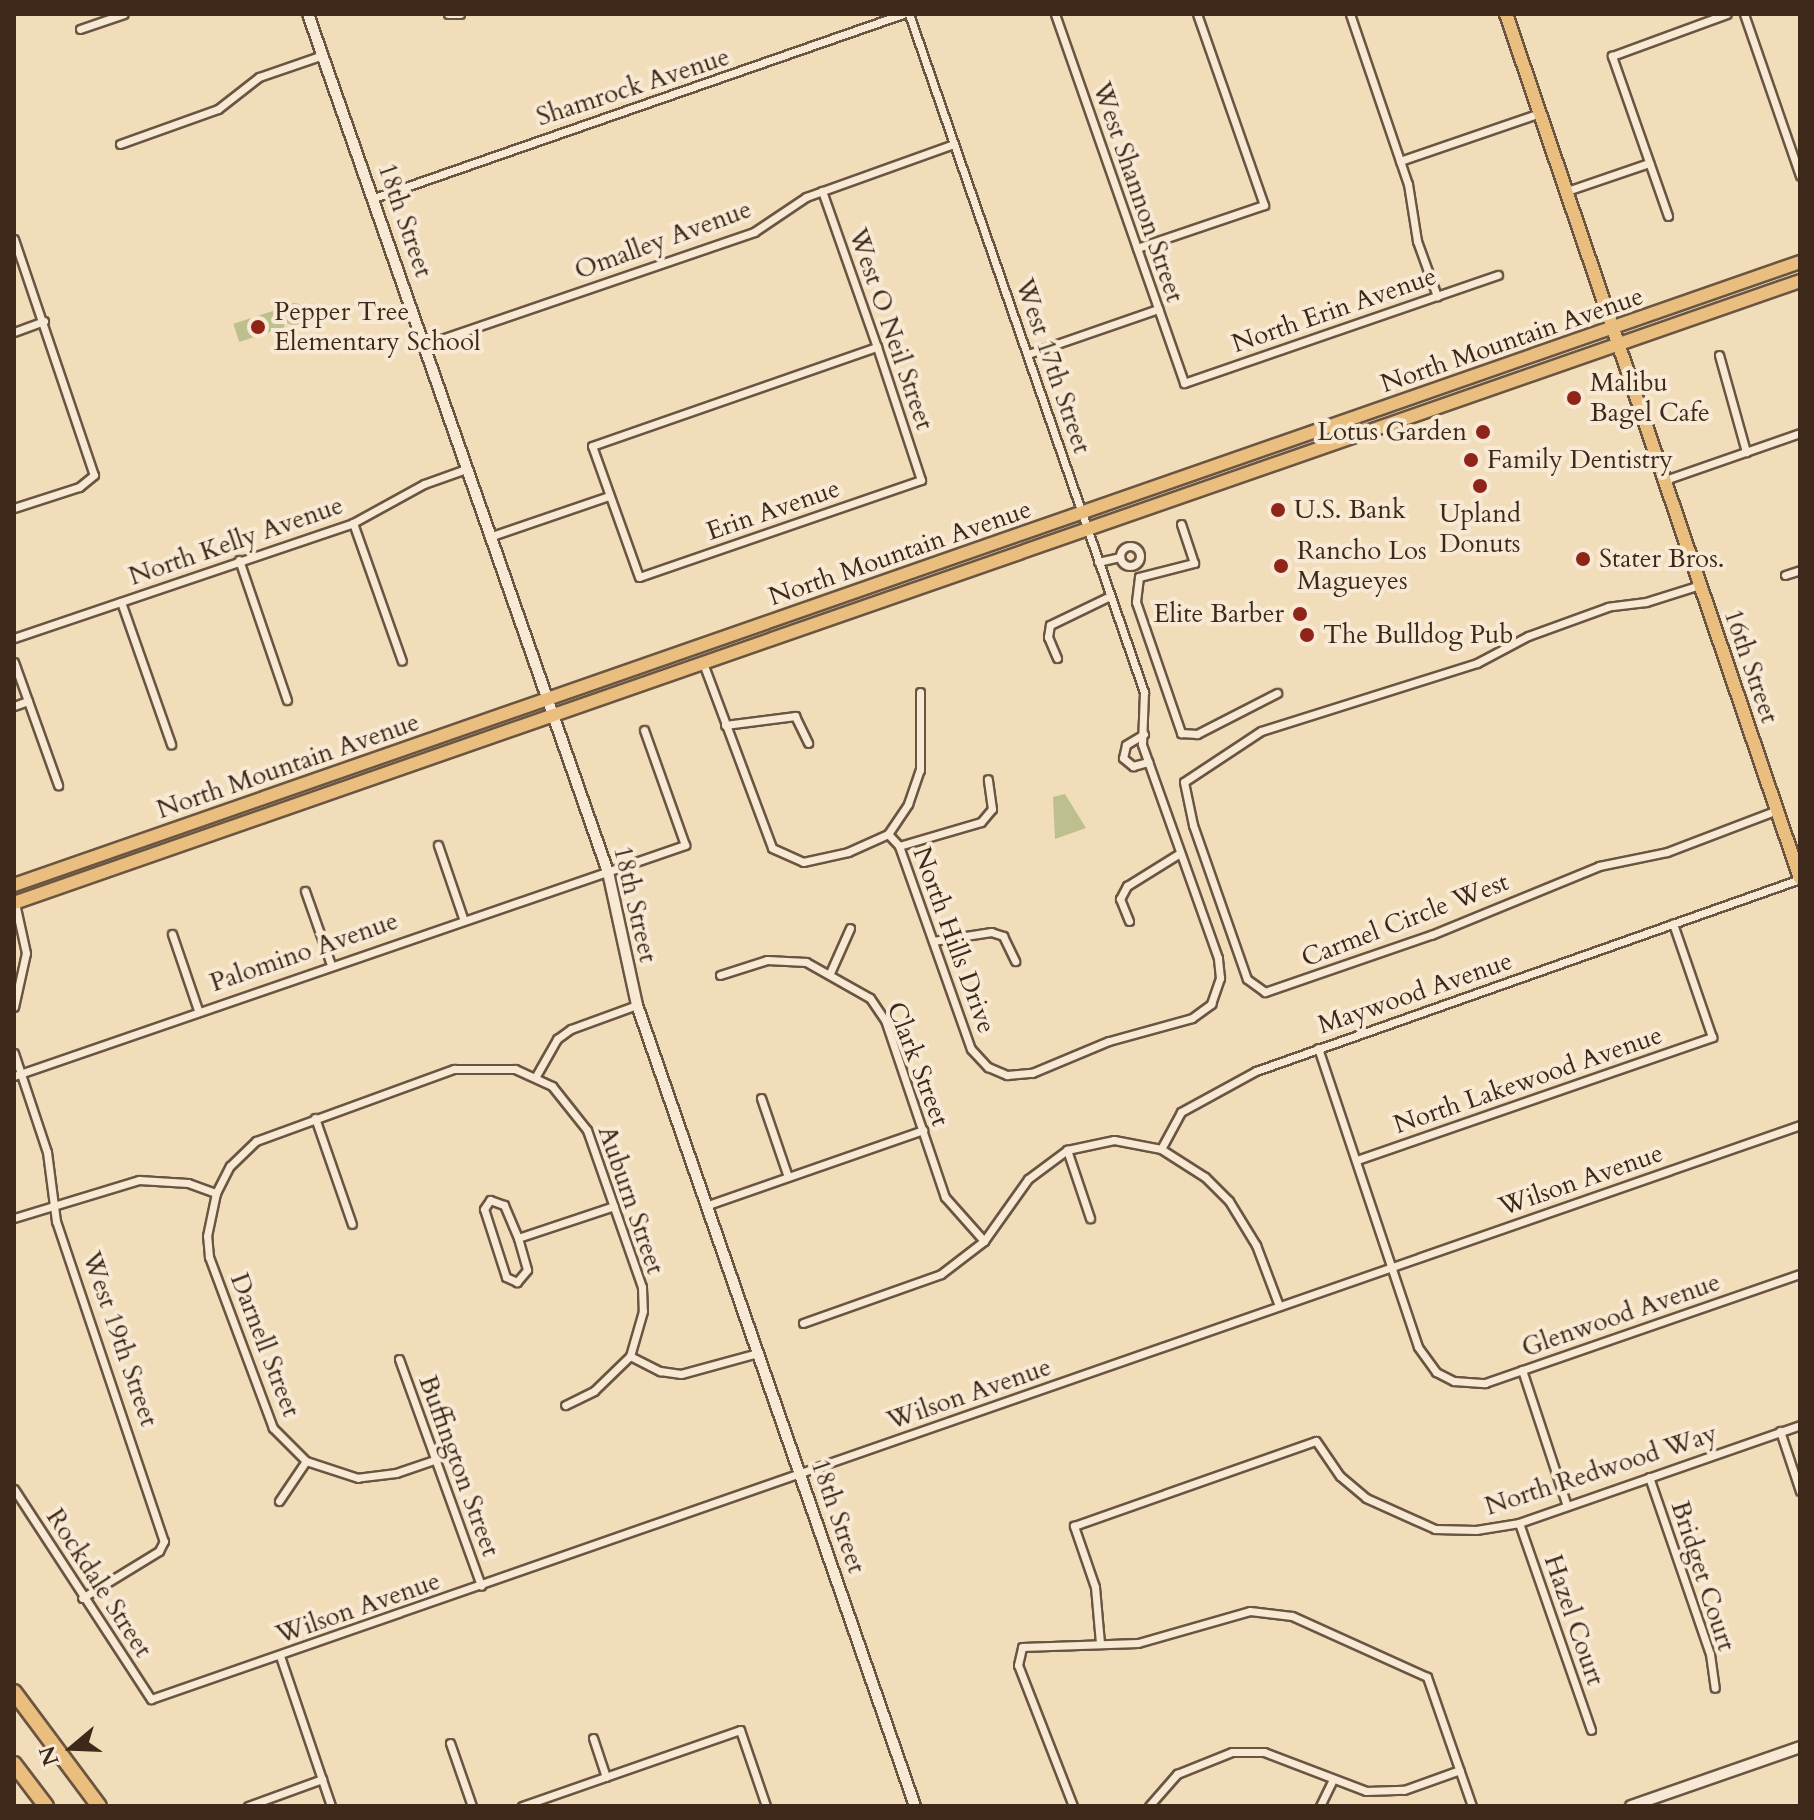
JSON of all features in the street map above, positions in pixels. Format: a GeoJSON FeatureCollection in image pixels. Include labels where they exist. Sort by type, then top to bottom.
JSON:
{"type":"FeatureCollection","features":[{"type":"Feature","properties":{"kind":"highway"},"geometry":{"type":"LineString","coordinates":[[14,1692],[99,1806]]}},
{"type":"Feature","properties":{"kind":"highway"},"geometry":{"type":"LineString","coordinates":[[14,1764],[46,1806]]}},
{"type":"Feature","properties":{"kind":"main road","name":"18th Street"},"geometry":{"type":"LineString","coordinates":[[308,14],[608,872],[637,1005],[915,1806]]}},
{"type":"Feature","properties":{"kind":"main road","name":"16th Street"},"geometry":{"type":"LineString","coordinates":[[1506,14],[1800,879]]}},
{"type":"Feature","properties":{"kind":"main road","name":"North Mountain Avenue"},"geometry":{"type":"LineString","coordinates":[[14,885],[1800,262]]}},
{"type":"Feature","properties":{"kind":"main road","name":"North Mountain Avenue"},"geometry":{"type":"LineString","coordinates":[[14,902],[1800,281]]}},
{"type":"Feature","properties":{"kind":"main road"},"geometry":{"type":"LineString","coordinates":[[1334,426],[1338,442]]}},
{"type":"Feature","properties":{"kind":"main road"},"geometry":{"type":"LineString","coordinates":[[1631,1806],[1799,1750]]}},
{"type":"Feature","properties":{"kind":"street"},"geometry":{"type":"LineString","coordinates":[[80,29],[124,14]]}},
{"type":"Feature","properties":{"kind":"street"},"geometry":{"type":"LineString","coordinates":[[448,16],[460,14]]}},
{"type":"Feature","properties":{"kind":"street","name":"West 17th Street"},"geometry":{"type":"LineString","coordinates":[[906,14],[1028,354],[1144,692],[1148,762],[1161,798]]}},
{"type":"Feature","properties":{"kind":"street","name":"Shamrock Avenue"},"geometry":{"type":"LineString","coordinates":[[374,198],[906,14]]}},
{"type":"Feature","properties":{"kind":"street","name":"West Shannon Street"},"geometry":{"type":"LineString","coordinates":[[1055,14],[1184,383]]}},
{"type":"Feature","properties":{"kind":"street"},"geometry":{"type":"LineString","coordinates":[[1137,248],[1264,205],[1197,14]]}},
{"type":"Feature","properties":{"kind":"street"},"geometry":{"type":"LineString","coordinates":[[1350,14],[1400,161],[1417,241],[1437,296]]}},
{"type":"Feature","properties":{"kind":"street"},"geometry":{"type":"LineString","coordinates":[[1668,216],[1612,56],[1727,14]]}},
{"type":"Feature","properties":{"kind":"street"},"geometry":{"type":"LineString","coordinates":[[1744,14],[1800,176]]}},
{"type":"Feature","properties":{"kind":"street"},"geometry":{"type":"LineString","coordinates":[[120,144],[218,109],[259,77],[323,55]]}},
{"type":"Feature","properties":{"kind":"street"},"geometry":{"type":"LineString","coordinates":[[1400,161],[1540,113]]}},
{"type":"Feature","properties":{"kind":"street","name":"Omalley Avenue"},"geometry":{"type":"LineString","coordinates":[[424,345],[754,232],[822,191],[954,144]]}},
{"type":"Feature","properties":{"kind":"street"},"geometry":{"type":"LineString","coordinates":[[1567,191],[1649,163]]}},
{"type":"Feature","properties":{"kind":"street","name":"West O Neil Street"},"geometry":{"type":"LineString","coordinates":[[822,191],[921,480]]}},
{"type":"Feature","properties":{"kind":"street"},"geometry":{"type":"LineString","coordinates":[[14,239],[94,475],[79,487],[14,508]]}},
{"type":"Feature","properties":{"kind":"street","name":"North Erin Avenue"},"geometry":{"type":"LineString","coordinates":[[1184,383],[1498,275]]}},
{"type":"Feature","properties":{"kind":"street"},"geometry":{"type":"LineString","coordinates":[[1028,354],[1158,309]]}},
{"type":"Feature","properties":{"kind":"street"},"geometry":{"type":"LineString","coordinates":[[14,332],[44,321]]}},
{"type":"Feature","properties":{"kind":"street"},"geometry":{"type":"LineString","coordinates":[[489,537],[609,496],[592,446],[877,347]]}},
{"type":"Feature","properties":{"kind":"street"},"geometry":{"type":"LineString","coordinates":[[1719,355],[1746,452]]}},
{"type":"Feature","properties":{"kind":"street"},"geometry":{"type":"LineString","coordinates":[[1665,480],[1800,433]]}},
{"type":"Feature","properties":{"kind":"street","name":"North Kelly Avenue"},"geometry":{"type":"LineString","coordinates":[[14,638],[353,523],[424,484],[466,469]]}},
{"type":"Feature","properties":{"kind":"street","name":"Erin Avenue"},"geometry":{"type":"LineString","coordinates":[[609,496],[639,577],[921,480]]}},
{"type":"Feature","properties":{"kind":"street"},"geometry":{"type":"LineString","coordinates":[[353,523],[402,661]]}},
{"type":"Feature","properties":{"kind":"street"},"geometry":{"type":"LineString","coordinates":[[1139,577],[1194,563],[1181,524]]}},
{"type":"Feature","properties":{"kind":"street"},"geometry":{"type":"LineString","coordinates":[[1098,562],[1120,557],[1126,546],[1137,548],[1140,560],[1134,566],[1127,566],[1120,557]]}},
{"type":"Feature","properties":{"kind":"street"},"geometry":{"type":"LineString","coordinates":[[239,560],[287,700]]}},
{"type":"Feature","properties":{"kind":"street"},"geometry":{"type":"LineString","coordinates":[[1134,566],[1139,577],[1136,602],[1181,733],[1197,734],[1277,693]]}},
{"type":"Feature","properties":{"kind":"street"},"geometry":{"type":"LineString","coordinates":[[1785,575],[1800,570]]}},
{"type":"Feature","properties":{"kind":"street","name":"Carmel Circle West"},"geometry":{"type":"LineString","coordinates":[[1700,585],[1646,602],[1608,607],[1528,636],[1477,663],[1384,696],[1278,723],[1184,782],[1193,825],[1247,979],[1265,992],[1431,935],[1599,866],[1667,852],[1777,810]]}},
{"type":"Feature","properties":{"kind":"street"},"geometry":{"type":"LineString","coordinates":[[1057,658],[1048,637],[1050,625],[1110,596]]}},
{"type":"Feature","properties":{"kind":"street"},"geometry":{"type":"LineString","coordinates":[[121,602],[171,744]]}},
{"type":"Feature","properties":{"kind":"street"},"geometry":{"type":"LineString","coordinates":[[14,662],[58,785]]}},
{"type":"Feature","properties":{"kind":"street","name":"North Hills Drive"},"geometry":{"type":"LineString","coordinates":[[703,663],[766,841],[779,854],[793,861],[821,861],[888,834],[899,846],[971,1049],[988,1067],[1023,1075],[1109,1041],[1135,1038],[1201,1013],[1217,992],[1218,958],[1161,798]]}},
{"type":"Feature","properties":{"kind":"street"},"geometry":{"type":"LineString","coordinates":[[888,834],[908,804],[920,770],[916,713],[920,692]]}},
{"type":"Feature","properties":{"kind":"street"},"geometry":{"type":"LineString","coordinates":[[14,706],[28,701]]}},
{"type":"Feature","properties":{"kind":"street"},"geometry":{"type":"LineString","coordinates":[[725,725],[795,716],[808,743]]}},
{"type":"Feature","properties":{"kind":"street","name":"Palomino Avenue"},"geometry":{"type":"LineString","coordinates":[[17,1075],[463,918],[685,845],[644,730]]}},
{"type":"Feature","properties":{"kind":"street"},"geometry":{"type":"LineString","coordinates":[[1144,734],[1126,745],[1123,758],[1133,766],[1148,762]]}},
{"type":"Feature","properties":{"kind":"street"},"geometry":{"type":"LineString","coordinates":[[899,846],[981,822],[992,809],[988,779]]}},
{"type":"Feature","properties":{"kind":"street"},"geometry":{"type":"LineString","coordinates":[[438,845],[463,918]]}},
{"type":"Feature","properties":{"kind":"street"},"geometry":{"type":"LineString","coordinates":[[1129,921],[1120,899],[1127,886],[1180,853]]}},
{"type":"Feature","properties":{"kind":"street","name":"Maywood Avenue"},"geometry":{"type":"LineString","coordinates":[[1161,1149],[1174,1120],[1198,1100],[1256,1071],[1800,879]]}},
{"type":"Feature","properties":{"kind":"street"},"geometry":{"type":"LineString","coordinates":[[305,891],[331,965]]}},
{"type":"Feature","properties":{"kind":"street"},"geometry":{"type":"LineString","coordinates":[[14,902],[26,953],[14,1007]]}},
{"type":"Feature","properties":{"kind":"street","name":"North Lakewood Avenue"},"geometry":{"type":"LineString","coordinates":[[1357,1160],[1712,1037],[1673,924]]}},
{"type":"Feature","properties":{"kind":"street"},"geometry":{"type":"LineString","coordinates":[[830,973],[850,928]]}},
{"type":"Feature","properties":{"kind":"street"},"geometry":{"type":"LineString","coordinates":[[933,941],[991,932],[1003,936],[1015,961]]}},
{"type":"Feature","properties":{"kind":"street"},"geometry":{"type":"LineString","coordinates":[[172,934],[198,1010]]}},
{"type":"Feature","properties":{"kind":"street","name":"Clark Street"},"geometry":{"type":"LineString","coordinates":[[720,975],[747,964],[785,959],[830,973],[870,998],[885,1020],[945,1197],[984,1241]]}},
{"type":"Feature","properties":{"kind":"street"},"geometry":{"type":"LineString","coordinates":[[14,1218],[139,1180],[188,1183],[216,1193],[230,1166],[256,1141],[454,1069],[497,1067],[536,1076],[557,1039],[571,1029],[637,1005]]}},
{"type":"Feature","properties":{"kind":"street"},"geometry":{"type":"LineString","coordinates":[[1318,1048],[1392,1268]]}},
{"type":"Feature","properties":{"kind":"street","name":"West 19th Street"},"geometry":{"type":"LineString","coordinates":[[14,1053],[17,1075],[47,1152],[52,1205],[164,1541],[159,1551],[82,1598]]}},
{"type":"Feature","properties":{"kind":"street","name":"Auburn Street"},"geometry":{"type":"LineString","coordinates":[[536,1076],[578,1114],[642,1287],[643,1311],[630,1356]]}},
{"type":"Feature","properties":{"kind":"street"},"geometry":{"type":"LineString","coordinates":[[761,1098],[788,1177]]}},
{"type":"Feature","properties":{"kind":"street"},"geometry":{"type":"LineString","coordinates":[[315,1118],[352,1224]]}},
{"type":"Feature","properties":{"kind":"street","name":"Wilson Avenue"},"geometry":{"type":"LineString","coordinates":[[151,1699],[1800,1125]]}},
{"type":"Feature","properties":{"kind":"street"},"geometry":{"type":"LineString","coordinates":[[708,1205],[923,1130]]}},
{"type":"Feature","properties":{"kind":"street"},"geometry":{"type":"LineString","coordinates":[[803,1323],[941,1274],[984,1241],[1028,1179],[1067,1150],[1114,1140],[1161,1149],[1205,1177],[1237,1212],[1261,1256],[1279,1306]]}},
{"type":"Feature","properties":{"kind":"street"},"geometry":{"type":"LineString","coordinates":[[1067,1150],[1090,1218]]}},
{"type":"Feature","properties":{"kind":"street","name":"Darnell Street"},"geometry":{"type":"LineString","coordinates":[[216,1193],[207,1236],[209,1257],[267,1417],[287,1446],[306,1461],[333,1472],[374,1478],[437,1459]]}},
{"type":"Feature","properties":{"kind":"street"},"geometry":{"type":"LineString","coordinates":[[500,1200],[518,1238],[527,1270],[517,1282],[506,1277],[484,1209],[486,1202],[500,1200]]}},
{"type":"Feature","properties":{"kind":"street"},"geometry":{"type":"LineString","coordinates":[[518,1238],[614,1206]]}},
{"type":"Feature","properties":{"kind":"street","name":"Glenwood Avenue"},"geometry":{"type":"LineString","coordinates":[[1392,1268],[1418,1347],[1436,1372],[1454,1381],[1485,1383],[1800,1274]]}},
{"type":"Feature","properties":{"kind":"street"},"geometry":{"type":"LineString","coordinates":[[565,1405],[594,1391],[630,1356],[660,1371],[681,1374],[758,1353]]}},
{"type":"Feature","properties":{"kind":"street","name":"Buffington Street"},"geometry":{"type":"LineString","coordinates":[[399,1359],[481,1586]]}},
{"type":"Feature","properties":{"kind":"street"},"geometry":{"type":"LineString","coordinates":[[1522,1370],[1567,1506]]}},
{"type":"Feature","properties":{"kind":"street","name":"North Redwood Way"},"geometry":{"type":"LineString","coordinates":[[1100,1643],[1095,1587],[1074,1526],[1316,1441],[1340,1476],[1366,1498],[1417,1523],[1476,1530],[1519,1523],[1800,1425]]}},
{"type":"Feature","properties":{"kind":"street"},"geometry":{"type":"LineString","coordinates":[[1780,1431],[1800,1491]]}},
{"type":"Feature","properties":{"kind":"street"},"geometry":{"type":"LineString","coordinates":[[279,1501],[306,1461]]}},
{"type":"Feature","properties":{"kind":"street","name":"Bridget Court"},"geometry":{"type":"LineString","coordinates":[[1649,1477],[1710,1654],[1715,1688]]}},
{"type":"Feature","properties":{"kind":"street","name":"Rockdale Street"},"geometry":{"type":"LineString","coordinates":[[14,1489],[82,1598],[151,1699]]}},
{"type":"Feature","properties":{"kind":"street","name":"Hazel Court"},"geometry":{"type":"LineString","coordinates":[[1519,1523],[1591,1730]]}},
{"type":"Feature","properties":{"kind":"street"},"geometry":{"type":"LineString","coordinates":[[1073,1806],[1018,1665],[1022,1647],[1138,1643],[1235,1613],[1270,1611],[1427,1677],[1472,1806]]}},
{"type":"Feature","properties":{"kind":"street"},"geometry":{"type":"LineString","coordinates":[[280,1656],[331,1806]]}},
{"type":"Feature","properties":{"kind":"street"},"geometry":{"type":"LineString","coordinates":[[522,1806],[740,1730],[766,1806]]}},
{"type":"Feature","properties":{"kind":"street"},"geometry":{"type":"LineString","coordinates":[[593,1738],[606,1777]]}},
{"type":"Feature","properties":{"kind":"street"},"geometry":{"type":"LineString","coordinates":[[450,1743],[472,1806]]}},
{"type":"Feature","properties":{"kind":"street"},"geometry":{"type":"LineString","coordinates":[[1149,1806],[1177,1774],[1232,1752],[1264,1752],[1333,1779],[1383,1792],[1460,1770]]}},
{"type":"Feature","properties":{"kind":"street"},"geometry":{"type":"LineString","coordinates":[[248,1806],[322,1779]]}},
{"type":"Feature","properties":{"kind":"street"},"geometry":{"type":"LineString","coordinates":[[1320,1806],[1333,1779]]}},
{"type":"Feature","properties":{"kind":"green space"},"geometry":{"type":"Polygon","coordinates":[[[294,303],[302,306],[305,314],[302,322],[294,325],[286,322],[283,314],[286,306],[294,303]]]}},
{"type":"Feature","properties":{"kind":"green space"},"geometry":{"type":"Polygon","coordinates":[[[279,309],[285,327],[239,342],[233,324],[279,309]]]}},
{"type":"Feature","properties":{"kind":"green space"},"geometry":{"type":"Polygon","coordinates":[[[1065,794],[1086,828],[1055,839],[1053,797],[1065,794]]]}},
{"type":"Feature","properties":{"kind":"place","name":"Pepper Tree Elementary School"},"geometry":{"type":"Point","coordinates":[258,327]}},
{"type":"Feature","properties":{"kind":"place","name":"Malibu Bagel Cafe"},"geometry":{"type":"Point","coordinates":[1574,398]}},
{"type":"Feature","properties":{"kind":"place","name":"Lotus Garden"},"geometry":{"type":"Point","coordinates":[1483,432]}},
{"type":"Feature","properties":{"kind":"place","name":"Family Dentistry"},"geometry":{"type":"Point","coordinates":[1471,460]}},
{"type":"Feature","properties":{"kind":"place","name":"Upland Donuts"},"geometry":{"type":"Point","coordinates":[1480,486]}},
{"type":"Feature","properties":{"kind":"place","name":"U.S. Bank"},"geometry":{"type":"Point","coordinates":[1278,510]}},
{"type":"Feature","properties":{"kind":"place","name":"Stater Bros."},"geometry":{"type":"Point","coordinates":[1583,559]}},
{"type":"Feature","properties":{"kind":"place","name":"Rancho Los Magueyes"},"geometry":{"type":"Point","coordinates":[1281,566]}},
{"type":"Feature","properties":{"kind":"place","name":"Elite Barber"},"geometry":{"type":"Point","coordinates":[1300,614]}},
{"type":"Feature","properties":{"kind":"place","name":"The Bulldog Pub"},"geometry":{"type":"Point","coordinates":[1307,635]}}]}
